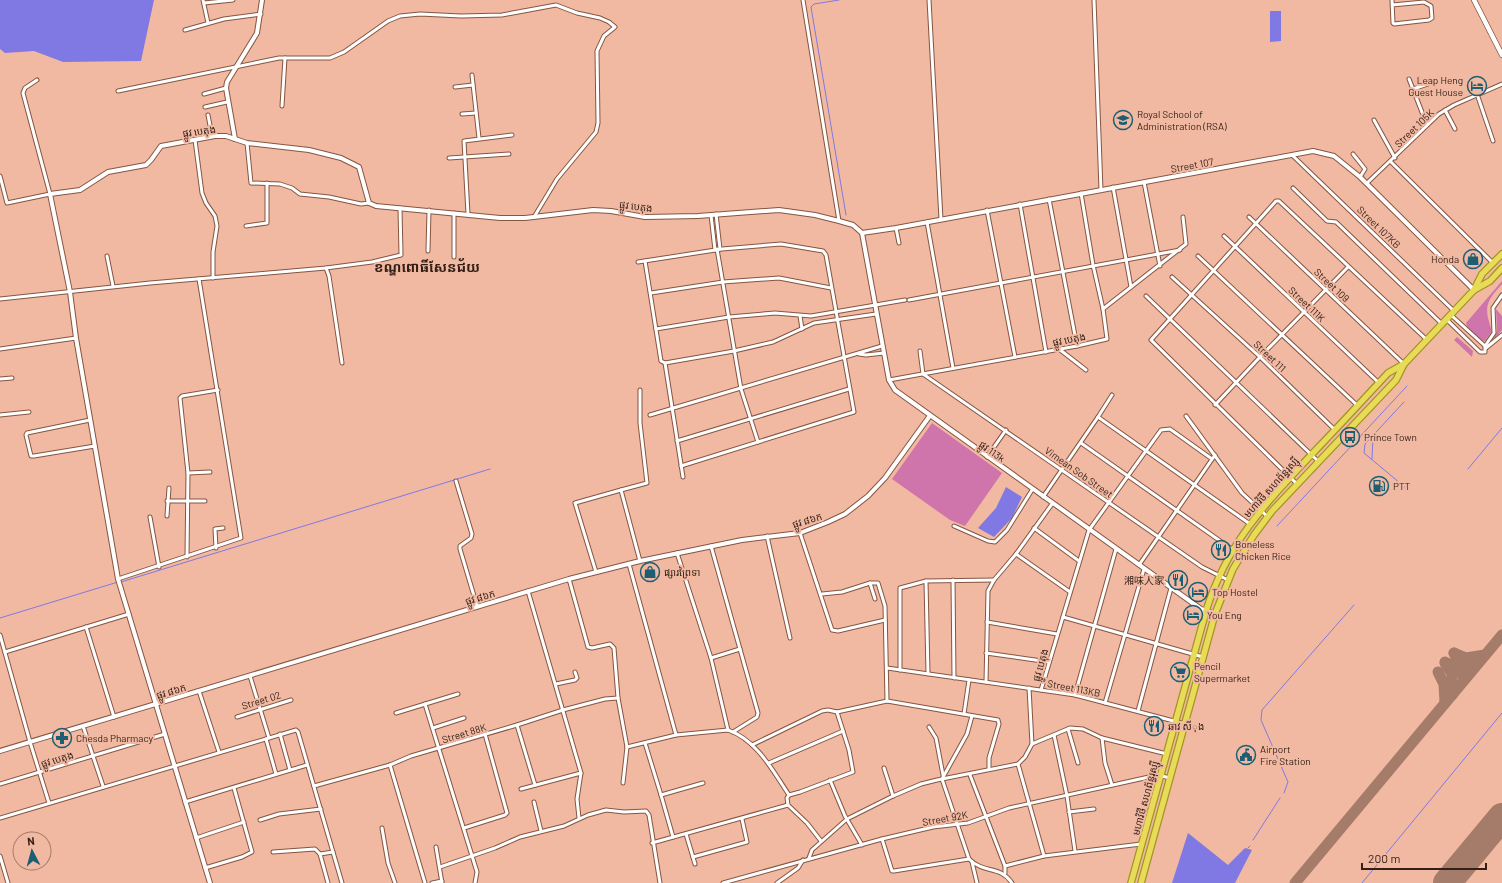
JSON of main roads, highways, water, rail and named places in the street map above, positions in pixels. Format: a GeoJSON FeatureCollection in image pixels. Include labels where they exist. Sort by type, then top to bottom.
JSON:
{"type":"FeatureCollection","features":[{"type":"Feature","properties":{"kind":"highway","name":"មហាវិថី សហព័ន្ធរុស្ស៊ី"},"geometry":{"type":"LineString","coordinates":[[1474,290],[1482,274],[1502,254]]}},
{"type":"Feature","properties":{"kind":"highway","name":"មហាវិថី សហព័ន្ធរុស្ស៊ី"},"geometry":{"type":"LineString","coordinates":[[1131,883],[1206,611],[1219,576],[1233,550],[1260,510],[1388,373],[1404,364],[1474,290],[1490,281],[1502,268]]}},
{"type":"Feature","properties":{"kind":"highway","name":"មហាវិថី សហព័ន្ធរុស្ស៊ី"},"geometry":{"type":"LineString","coordinates":[[1141,883],[1215,614],[1228,580],[1241,556],[1268,517],[1396,380],[1404,364]]}},
{"type":"Feature","properties":{"kind":"main road"},"geometry":{"type":"LineString","coordinates":[[1474,0],[1502,55]]}},
{"type":"Feature","properties":{"kind":"waterway"},"geometry":{"type":"LineString","coordinates":[[839,0],[814,4],[811,7],[846,215]]}},
{"type":"Feature","properties":{"kind":"waterway"},"geometry":{"type":"LineString","coordinates":[[1277,526],[1407,386]]}},
{"type":"Feature","properties":{"kind":"waterway"},"geometry":{"type":"LineString","coordinates":[[1404,402],[1365,444],[1364,453],[1406,488]]}},
{"type":"Feature","properties":{"kind":"waterway"},"geometry":{"type":"LineString","coordinates":[[1468,469],[1502,428]]}},
{"type":"Feature","properties":{"kind":"waterway"},"geometry":{"type":"LineString","coordinates":[[1372,459],[1373,437]]}},
{"type":"Feature","properties":{"kind":"waterway"},"geometry":{"type":"LineString","coordinates":[[121,582],[490,469]]}},
{"type":"Feature","properties":{"kind":"waterway"},"geometry":{"type":"LineString","coordinates":[[0,618],[118,582]]}},
{"type":"Feature","properties":{"kind":"waterway"},"geometry":{"type":"LineString","coordinates":[[1284,793],[1288,782],[1261,720],[1262,710],[1354,605]]}},
{"type":"Feature","properties":{"kind":"waterway"},"geometry":{"type":"LineString","coordinates":[[1362,883],[1502,713]]}},
{"type":"Feature","properties":{"kind":"waterway"},"geometry":{"type":"LineString","coordinates":[[1253,840],[1280,798]]}},
{"type":"Feature","properties":{"kind":"place","name":"Leap Heng Guest House"},"geometry":{"type":"Point","coordinates":[1477,86]}},
{"type":"Feature","properties":{"kind":"place","name":"Royal School of Administration (RSA)"},"geometry":{"type":"Point","coordinates":[1123,120]}},
{"type":"Feature","properties":{"kind":"place","name":"Honda"},"geometry":{"type":"Point","coordinates":[1473,259]}},
{"type":"Feature","properties":{"kind":"place","name":"Prince Town"},"geometry":{"type":"Point","coordinates":[1350,437]}},
{"type":"Feature","properties":{"kind":"place","name":"PTT"},"geometry":{"type":"Point","coordinates":[1379,486]}},
{"type":"Feature","properties":{"kind":"place","name":"Boneless Chicken Rice"},"geometry":{"type":"Point","coordinates":[1221,550]}},
{"type":"Feature","properties":{"kind":"place","name":"ផ្សារព្រៃទា"},"geometry":{"type":"Point","coordinates":[650,572]}},
{"type":"Feature","properties":{"kind":"place","name":"湘味人家"},"geometry":{"type":"Point","coordinates":[1178,580]}},
{"type":"Feature","properties":{"kind":"place","name":"Top Hostel"},"geometry":{"type":"Point","coordinates":[1198,592]}},
{"type":"Feature","properties":{"kind":"place","name":"You Eng"},"geometry":{"type":"Point","coordinates":[1193,615]}},
{"type":"Feature","properties":{"kind":"place","name":"Pencil Supermarket"},"geometry":{"type":"Point","coordinates":[1180,672]}},
{"type":"Feature","properties":{"kind":"place","name":"ឆាវ សីុង"},"geometry":{"type":"Point","coordinates":[1154,726]}},
{"type":"Feature","properties":{"kind":"place","name":"Chesda Pharmacy"},"geometry":{"type":"Point","coordinates":[62,738]}},
{"type":"Feature","properties":{"kind":"place","name":"Airport Fire Station"},"geometry":{"type":"Point","coordinates":[1246,755]}},
{"type":"Feature","properties":{"kind":"district","name":"ខណ្ឌពោធិ៍សែនជ័យ"},"geometry":{"type":"Point","coordinates":[427,266]}}]}
